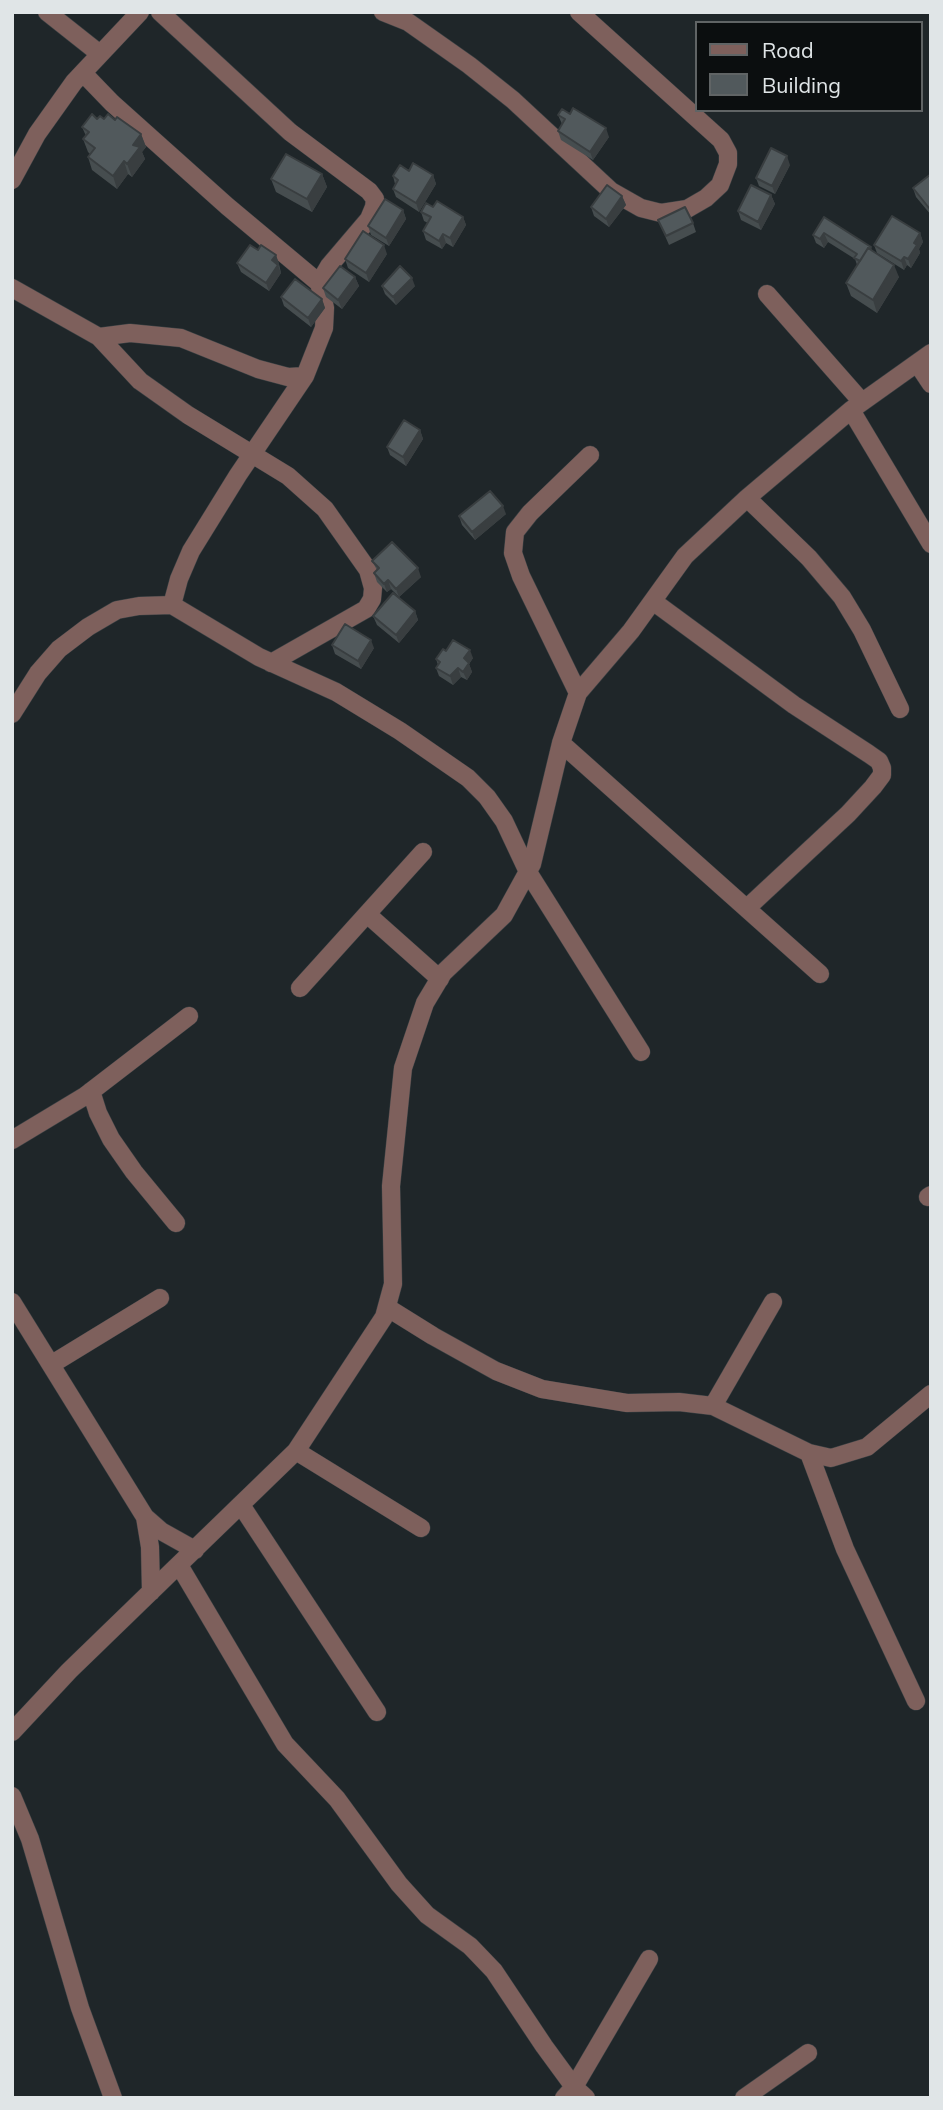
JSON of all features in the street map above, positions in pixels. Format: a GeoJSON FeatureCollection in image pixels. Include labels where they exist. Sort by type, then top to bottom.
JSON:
{"type":"FeatureCollection","features":[{"type":"Feature","properties":{"kind":"street"},"geometry":{"type":"LineString","coordinates":[[47,12],[100,54]]}},
{"type":"Feature","properties":{"kind":"street"},"geometry":{"type":"LineString","coordinates":[[15,170],[37,134],[83,73],[140,12]]}},
{"type":"Feature","properties":{"kind":"street"},"geometry":{"type":"LineString","coordinates":[[160,12],[290,132],[369,191],[374,199],[369,219],[329,266],[319,283]]}},
{"type":"Feature","properties":{"kind":"street"},"geometry":{"type":"LineString","coordinates":[[383,12],[408,22],[470,65],[513,100],[611,191],[641,208],[662,213],[687,209],[706,198],[720,185],[728,164],[728,153],[721,140],[579,12]]}},
{"type":"Feature","properties":{"kind":"street"},"geometry":{"type":"LineString","coordinates":[[83,73],[112,103],[227,206],[319,283],[325,308],[324,328],[305,376],[191,551],[172,605]]}},
{"type":"Feature","properties":{"kind":"street"},"geometry":{"type":"LineString","coordinates":[[12,288],[99,337],[140,381],[188,415],[288,476],[325,509],[368,570],[373,588],[372,599],[366,609],[271,663]]}},
{"type":"Feature","properties":{"kind":"street"},"geometry":{"type":"LineString","coordinates":[[767,294],[856,406],[931,544]]}},
{"type":"Feature","properties":{"kind":"street"},"geometry":{"type":"LineString","coordinates":[[99,337],[130,333],[181,338],[258,369],[288,377],[305,376]]}},
{"type":"Feature","properties":{"kind":"street"},"geometry":{"type":"LineString","coordinates":[[12,1731],[69,1671],[296,1451],[388,1308],[393,1284],[391,1186],[403,1068],[425,1003],[440,979],[471,945],[504,915],[532,864],[561,743],[578,693],[654,601],[685,556],[747,498],[856,406],[924,358],[931,384]]}},
{"type":"Feature","properties":{"kind":"street"},"geometry":{"type":"LineString","coordinates":[[578,693],[521,576],[513,553],[515,532],[530,513],[590,455]]}},
{"type":"Feature","properties":{"kind":"street"},"geometry":{"type":"LineString","coordinates":[[747,498],[809,558],[842,597],[862,630],[900,709]]}},
{"type":"Feature","properties":{"kind":"street"},"geometry":{"type":"LineString","coordinates":[[654,601],[793,705],[879,761],[882,768],[882,775],[848,814],[747,908]]}},
{"type":"Feature","properties":{"kind":"street"},"geometry":{"type":"LineString","coordinates":[[12,714],[38,673],[59,649],[88,626],[117,610],[139,606],[172,605],[271,663],[336,692],[400,731],[468,778],[487,797],[504,821],[528,872],[641,1052]]}},
{"type":"Feature","properties":{"kind":"street"},"geometry":{"type":"LineString","coordinates":[[561,743],[821,974]]}},
{"type":"Feature","properties":{"kind":"street"},"geometry":{"type":"LineString","coordinates":[[300,988],[423,852]]}},
{"type":"Feature","properties":{"kind":"street"},"geometry":{"type":"LineString","coordinates":[[367,914],[440,979]]}},
{"type":"Feature","properties":{"kind":"street"},"geometry":{"type":"LineString","coordinates":[[12,1140],[91,1091],[189,1016]]}},
{"type":"Feature","properties":{"kind":"street"},"geometry":{"type":"LineString","coordinates":[[91,1091],[111,1139],[176,1223]]}},
{"type":"Feature","properties":{"kind":"street"},"geometry":{"type":"LineString","coordinates":[[52,1364],[160,1298]]}},
{"type":"Feature","properties":{"kind":"street"},"geometry":{"type":"LineString","coordinates":[[12,1302],[145,1517],[161,1531],[195,1550]]}},
{"type":"Feature","properties":{"kind":"street"},"geometry":{"type":"LineString","coordinates":[[713,1406],[773,1302]]}},
{"type":"Feature","properties":{"kind":"street"},"geometry":{"type":"LineString","coordinates":[[388,1308],[496,1371],[542,1389],[627,1403],[679,1402],[713,1406],[809,1453],[831,1458],[867,1447],[931,1394]]}},
{"type":"Feature","properties":{"kind":"street"},"geometry":{"type":"LineString","coordinates":[[296,1451],[421,1528]]}},
{"type":"Feature","properties":{"kind":"street"},"geometry":{"type":"LineString","coordinates":[[809,1453],[845,1549],[916,1701]]}},
{"type":"Feature","properties":{"kind":"street"},"geometry":{"type":"LineString","coordinates":[[242,1505],[377,1712]]}},
{"type":"Feature","properties":{"kind":"street"},"geometry":{"type":"LineString","coordinates":[[145,1517],[150,1592]]}},
{"type":"Feature","properties":{"kind":"street"},"geometry":{"type":"LineString","coordinates":[[179,1565],[285,1744],[337,1799],[399,1884],[427,1915],[470,1945],[494,1971],[575,2094],[649,1959]]}},
{"type":"Feature","properties":{"kind":"street"},"geometry":{"type":"LineString","coordinates":[[12,1796],[30,1839],[80,2008],[113,2098]]}},
{"type":"Feature","properties":{"kind":"street"},"geometry":{"type":"LineString","coordinates":[[744,2098],[808,2053]]}},
{"type":"Feature","properties":{"kind":"building"},"geometry":{"type":"Polygon","coordinates":[[[573,108],[606,128],[590,152],[558,131],[565,119],[558,115],[562,109],[570,114],[573,108]]]}},
{"type":"Feature","properties":{"kind":"building"},"geometry":{"type":"Polygon","coordinates":[[[92,114],[97,119],[100,116],[104,119],[108,114],[115,120],[117,117],[141,134],[133,145],[140,147],[127,164],[124,161],[113,176],[88,157],[95,148],[83,139],[89,132],[82,127],[92,114]]]}},
{"type":"Feature","properties":{"kind":"building"},"geometry":{"type":"Polygon","coordinates":[[[771,148],[787,156],[772,186],[756,178],[771,148]]]}},
{"type":"Feature","properties":{"kind":"building"},"geometry":{"type":"Polygon","coordinates":[[[286,154],[322,174],[307,199],[271,179],[286,154]]]}},
{"type":"Feature","properties":{"kind":"building"},"geometry":{"type":"Polygon","coordinates":[[[413,163],[433,175],[416,203],[393,189],[398,180],[393,176],[400,165],[409,171],[413,163]]]}},
{"type":"Feature","properties":{"kind":"building"},"geometry":{"type":"Polygon","coordinates":[[[931,174],[931,207],[929,208],[913,188],[931,174]]]}},
{"type":"Feature","properties":{"kind":"building"},"geometry":{"type":"Polygon","coordinates":[[[607,185],[622,196],[606,219],[591,207],[607,185]]]}},
{"type":"Feature","properties":{"kind":"building"},"geometry":{"type":"Polygon","coordinates":[[[751,185],[771,195],[758,222],[738,211],[751,185]]]}},
{"type":"Feature","properties":{"kind":"building"},"geometry":{"type":"Polygon","coordinates":[[[385,199],[403,210],[386,238],[368,226],[385,199]]]}},
{"type":"Feature","properties":{"kind":"building"},"geometry":{"type":"Polygon","coordinates":[[[437,201],[463,217],[450,238],[443,234],[439,241],[423,231],[431,217],[421,212],[426,203],[433,207],[437,201]]]}},
{"type":"Feature","properties":{"kind":"building"},"geometry":{"type":"Polygon","coordinates":[[[685,207],[693,223],[666,236],[658,220],[685,207]]]}},
{"type":"Feature","properties":{"kind":"building"},"geometry":{"type":"Polygon","coordinates":[[[892,216],[920,233],[914,243],[917,245],[908,259],[904,257],[901,261],[874,245],[892,216]]]}},
{"type":"Feature","properties":{"kind":"building"},"geometry":{"type":"Polygon","coordinates":[[[824,217],[871,247],[860,261],[854,258],[857,254],[824,233],[820,239],[813,235],[824,217]]]}},
{"type":"Feature","properties":{"kind":"building"},"geometry":{"type":"Polygon","coordinates":[[[363,231],[384,245],[366,273],[345,259],[363,231]]]}},
{"type":"Feature","properties":{"kind":"building"},"geometry":{"type":"Polygon","coordinates":[[[250,245],[258,250],[261,245],[276,255],[272,260],[278,265],[266,283],[237,263],[250,245]]]}},
{"type":"Feature","properties":{"kind":"building"},"geometry":{"type":"Polygon","coordinates":[[[868,248],[894,265],[873,300],[846,283],[868,248]]]}},
{"type":"Feature","properties":{"kind":"building"},"geometry":{"type":"Polygon","coordinates":[[[340,266],[355,277],[338,300],[323,288],[340,266]]]}},
{"type":"Feature","properties":{"kind":"building"},"geometry":{"type":"Polygon","coordinates":[[[400,266],[412,278],[393,297],[382,286],[400,266]]]}},
{"type":"Feature","properties":{"kind":"building"},"geometry":{"type":"Polygon","coordinates":[[[295,279],[322,299],[308,318],[281,297],[295,279]]]}},
{"type":"Feature","properties":{"kind":"building"},"geometry":{"type":"Polygon","coordinates":[[[404,420],[420,430],[403,457],[387,447],[404,420]]]}},
{"type":"Feature","properties":{"kind":"building"},"geometry":{"type":"Polygon","coordinates":[[[490,491],[503,506],[472,532],[459,516],[490,491]]]}},
{"type":"Feature","properties":{"kind":"building"},"geometry":{"type":"Polygon","coordinates":[[[392,542],[418,568],[396,589],[388,580],[384,584],[374,573],[379,568],[372,561],[392,542]]]}},
{"type":"Feature","properties":{"kind":"building"},"geometry":{"type":"Polygon","coordinates":[[[393,593],[415,611],[396,635],[373,616],[393,593]]]}},
{"type":"Feature","properties":{"kind":"building"},"geometry":{"type":"Polygon","coordinates":[[[345,624],[371,640],[358,661],[332,645],[345,624]]]}},
{"type":"Feature","properties":{"kind":"building"},"geometry":{"type":"Polygon","coordinates":[[[453,640],[470,650],[464,658],[469,663],[463,672],[458,668],[450,676],[436,668],[440,662],[436,659],[443,649],[446,651],[453,640]]]}}]}
